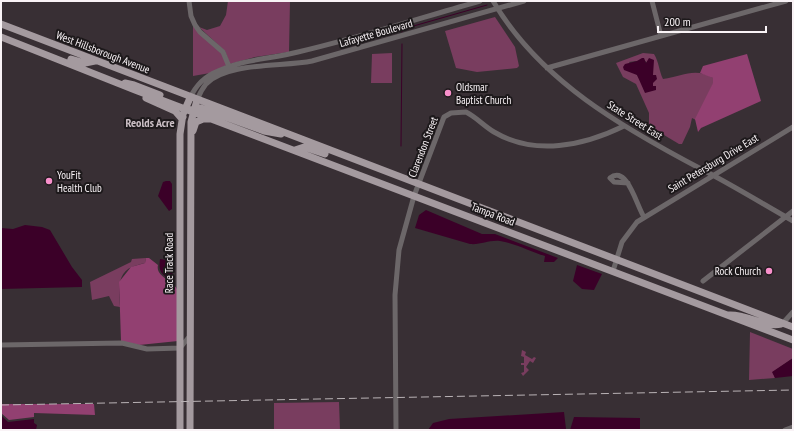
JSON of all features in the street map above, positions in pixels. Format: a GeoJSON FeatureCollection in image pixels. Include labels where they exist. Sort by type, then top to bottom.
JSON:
{"type":"FeatureCollection","features":[{"type":"Feature","properties":{"kind":"main road","name":"West Hillsborough Avenue"},"geometry":{"type":"LineString","coordinates":[[1,24],[178,93],[189,106]]}},
{"type":"Feature","properties":{"kind":"main road"},"geometry":{"type":"LineString","coordinates":[[1,29],[29,40],[44,41]]}},
{"type":"Feature","properties":{"kind":"main road","name":"West Hillsborough Avenue"},"geometry":{"type":"LineString","coordinates":[[1,37],[138,91],[189,106]]}},
{"type":"Feature","properties":{"kind":"main road"},"geometry":{"type":"LineString","coordinates":[[37,51],[45,49],[85,63],[95,61]]}},
{"type":"Feature","properties":{"kind":"main road"},"geometry":{"type":"LineString","coordinates":[[116,82],[134,85],[189,106],[189,226]]}},
{"type":"Feature","properties":{"kind":"main road"},"geometry":{"type":"LineString","coordinates":[[138,91],[148,100],[175,111],[182,119]]}},
{"type":"Feature","properties":{"kind":"main road","name":"Race Track Road"},"geometry":{"type":"LineString","coordinates":[[180,430],[180,146],[182,119],[189,106]]}},
{"type":"Feature","properties":{"kind":"main road","name":"Race Track Road"},"geometry":{"type":"LineString","coordinates":[[189,106],[191,122],[191,209],[189,226],[190,430]]}},
{"type":"Feature","properties":{"kind":"main road","name":"Tampa Road"},"geometry":{"type":"LineString","coordinates":[[189,106],[214,120],[793,340]]}},
{"type":"Feature","properties":{"kind":"main road","name":"Tampa Road"},"geometry":{"type":"LineString","coordinates":[[189,106],[286,134],[419,186],[793,327]]}},
{"type":"Feature","properties":{"kind":"main road"},"geometry":{"type":"LineString","coordinates":[[191,209],[194,195],[193,128],[196,122],[200,120],[214,120]]}},
{"type":"Feature","properties":{"kind":"main road"},"geometry":{"type":"LineString","coordinates":[[180,146],[184,161],[184,217],[189,226]]}},
{"type":"Feature","properties":{"kind":"main road"},"geometry":{"type":"LineString","coordinates":[[295,150],[304,147],[339,159],[358,162]]}},
{"type":"Feature","properties":{"kind":"main road"},"geometry":{"type":"LineString","coordinates":[[180,237],[184,229],[189,226]]}},
{"type":"Feature","properties":{"kind":"main road"},"geometry":{"type":"LineString","coordinates":[[189,243],[184,250],[180,252],[184,256],[185,261],[186,301],[189,310]]}},
{"type":"Feature","properties":{"kind":"main road"},"geometry":{"type":"LineString","coordinates":[[725,314],[741,314],[770,325],[783,323]]}},
{"type":"Feature","properties":{"kind":"main road"},"geometry":{"type":"LineString","coordinates":[[725,314],[740,316],[793,336]]}},
{"type":"Feature","properties":{"kind":"main road"},"geometry":{"type":"LineString","coordinates":[[180,324],[189,318]]}},
{"type":"Feature","properties":{"kind":"street"},"geometry":{"type":"LineString","coordinates":[[189,1],[191,16],[200,32],[223,52],[230,69]]}},
{"type":"Feature","properties":{"kind":"street","name":"Lafayette Boulevard"},"geometry":{"type":"LineString","coordinates":[[189,106],[194,90],[205,78],[255,59],[298,52],[480,1]]}},
{"type":"Feature","properties":{"kind":"street","name":"State Street East"},"geometry":{"type":"LineString","coordinates":[[493,1],[497,9],[517,36],[547,68],[578,94],[624,126],[793,222]]}},
{"type":"Feature","properties":{"kind":"street","name":"Lafayette Boulevard"},"geometry":{"type":"LineString","coordinates":[[230,69],[262,64],[296,64],[312,61],[524,1]]}},
{"type":"Feature","properties":{"kind":"street"},"geometry":{"type":"LineString","coordinates":[[652,1],[661,36]]}},
{"type":"Feature","properties":{"kind":"street"},"geometry":{"type":"LineString","coordinates":[[547,68],[786,1]]}},
{"type":"Feature","properties":{"kind":"street","name":"Clarendon Street"},"geometry":{"type":"LineString","coordinates":[[396,430],[397,273],[399,250],[414,196],[443,119],[451,113],[466,112],[494,132],[521,143],[535,145],[566,146],[582,142],[624,126]]}},
{"type":"Feature","properties":{"kind":"street","name":"Saint Petersburg Drive East"},"geometry":{"type":"LineString","coordinates":[[613,271],[622,242],[630,230],[644,217],[793,127]]}},
{"type":"Feature","properties":{"kind":"street"},"geometry":{"type":"LineString","coordinates":[[628,183],[636,203],[644,217]]}},
{"type":"Feature","properties":{"kind":"street"},"geometry":{"type":"LineString","coordinates":[[703,281],[793,211]]}},
{"type":"Feature","properties":{"kind":"street"},"geometry":{"type":"LineString","coordinates":[[783,323],[793,312]]}},
{"type":"Feature","properties":{"kind":"street"},"geometry":{"type":"LineString","coordinates":[[1,345],[122,343],[147,349],[180,348],[189,337]]}},
{"type":"Feature","properties":{"kind":"street"},"geometry":{"type":"LineString","coordinates":[[785,430],[793,427]]}},
{"type":"Feature","properties":{"kind":"shaded area"},"geometry":{"type":"Polygon","coordinates":[[[228,1],[290,1],[289,52],[255,57],[230,64],[225,51],[199,27],[207,30],[220,26],[226,15],[228,1]]]}},
{"type":"Feature","properties":{"kind":"shaded area"},"geometry":{"type":"Polygon","coordinates":[[[495,17],[515,47],[519,66],[517,68],[477,72],[456,68],[445,31],[495,17]]]}},
{"type":"Feature","properties":{"kind":"shaded area"},"geometry":{"type":"Polygon","coordinates":[[[193,26],[222,54],[227,65],[210,73],[193,76],[193,26]]]}},
{"type":"Feature","properties":{"kind":"shaded area"},"geometry":{"type":"Polygon","coordinates":[[[392,53],[392,83],[371,83],[372,54],[392,53]]]}},
{"type":"Feature","properties":{"kind":"shaded area"},"geometry":{"type":"Polygon","coordinates":[[[643,53],[654,54],[663,79],[689,73],[700,73],[713,78],[713,84],[696,120],[692,118],[690,127],[682,144],[679,144],[649,126],[649,113],[636,84],[623,77],[616,63],[643,53]],[[644,60],[629,62],[643,85],[644,90],[653,86],[653,68],[644,60]]]}},
{"type":"Feature","properties":{"kind":"shaded area"},"geometry":{"type":"Polygon","coordinates":[[[747,54],[761,101],[701,128],[698,132],[695,119],[713,83],[713,78],[700,73],[703,66],[747,54]]]}},
{"type":"Feature","properties":{"kind":"shaded area"},"geometry":{"type":"Polygon","coordinates":[[[644,58],[646,63],[649,58],[654,60],[653,75],[656,75],[657,79],[653,83],[653,86],[656,86],[656,90],[645,93],[637,75],[624,70],[623,67],[625,64],[644,58]]]}},
{"type":"Feature","properties":{"kind":"shaded area"},"geometry":{"type":"Polygon","coordinates":[[[170,181],[172,184],[172,209],[169,211],[158,196],[163,182],[170,181]]]}},
{"type":"Feature","properties":{"kind":"shaded area"},"geometry":{"type":"Polygon","coordinates":[[[426,210],[482,234],[495,234],[558,258],[554,262],[544,262],[545,256],[506,242],[496,241],[470,244],[415,228],[419,215],[426,210]]]}},
{"type":"Feature","properties":{"kind":"shaded area"},"geometry":{"type":"Polygon","coordinates":[[[25,225],[42,227],[50,230],[72,267],[82,280],[82,287],[1,289],[1,228],[13,229],[25,225]]]}},
{"type":"Feature","properties":{"kind":"shaded area"},"geometry":{"type":"Polygon","coordinates":[[[146,258],[145,263],[132,267],[123,274],[120,284],[120,307],[114,306],[109,296],[92,300],[90,282],[131,262],[132,259],[146,258]]]}},
{"type":"Feature","properties":{"kind":"shaded area"},"geometry":{"type":"Polygon","coordinates":[[[146,258],[149,258],[158,265],[159,273],[173,284],[178,291],[178,341],[139,345],[121,341],[119,282],[131,267],[145,263],[146,258]]]}},
{"type":"Feature","properties":{"kind":"shaded area"},"geometry":{"type":"Polygon","coordinates":[[[160,259],[173,261],[172,279],[169,275],[166,277],[161,271],[160,259]]]}},
{"type":"Feature","properties":{"kind":"shaded area"},"geometry":{"type":"Polygon","coordinates":[[[577,265],[602,274],[594,290],[582,289],[573,281],[577,265]]]}},
{"type":"Feature","properties":{"kind":"shaded area"},"geometry":{"type":"Polygon","coordinates":[[[750,332],[793,349],[793,358],[773,372],[775,378],[749,380],[750,332]]]}},
{"type":"Feature","properties":{"kind":"shaded area"},"geometry":{"type":"Polygon","coordinates":[[[522,350],[526,352],[525,355],[532,359],[534,357],[536,358],[533,363],[530,361],[526,367],[529,370],[523,376],[521,373],[524,372],[524,365],[521,365],[521,363],[524,363],[524,357],[521,356],[522,350]]]}},
{"type":"Feature","properties":{"kind":"shaded area"},"geometry":{"type":"Polygon","coordinates":[[[793,358],[793,376],[775,378],[772,372],[793,358]]]}},
{"type":"Feature","properties":{"kind":"shaded area"},"geometry":{"type":"Polygon","coordinates":[[[339,402],[340,430],[274,430],[274,403],[339,402]]]}},
{"type":"Feature","properties":{"kind":"shaded area"},"geometry":{"type":"Polygon","coordinates":[[[1,404],[94,404],[95,415],[34,413],[34,417],[9,420],[1,413],[1,404]]]}},
{"type":"Feature","properties":{"kind":"shaded area"},"geometry":{"type":"Polygon","coordinates":[[[564,412],[566,429],[568,430],[428,430],[433,423],[449,419],[564,412]]]}},
{"type":"Feature","properties":{"kind":"shaded area"},"geometry":{"type":"Polygon","coordinates":[[[1,415],[8,422],[34,419],[34,423],[37,425],[36,430],[1,430],[1,415]]]}},
{"type":"Feature","properties":{"kind":"shaded area"},"geometry":{"type":"Polygon","coordinates":[[[574,417],[640,418],[640,430],[570,430],[574,417]]]}},
{"type":"Feature","properties":{"kind":"waterway"},"geometry":{"type":"LineString","coordinates":[[402,32],[403,29],[487,5]]}},
{"type":"Feature","properties":{"kind":"waterway"},"geometry":{"type":"LineString","coordinates":[[401,146],[402,44]]}},
{"type":"Feature","properties":{"kind":"railway"},"geometry":{"type":"LineString","coordinates":[[1,405],[793,390]]}},
{"type":"Feature","properties":{"kind":"place","name":"Oldsmar Baptist Church"},"geometry":{"type":"Point","coordinates":[448,93]}},
{"type":"Feature","properties":{"kind":"place","name":"YouFit Health Club"},"geometry":{"type":"Point","coordinates":[49,181]}},
{"type":"Feature","properties":{"kind":"place","name":"Rock Church"},"geometry":{"type":"Point","coordinates":[769,271]}},
{"type":"Feature","properties":{"kind":"district","name":"Reolds Acre"},"geometry":{"type":"Point","coordinates":[150,123]}}]}
